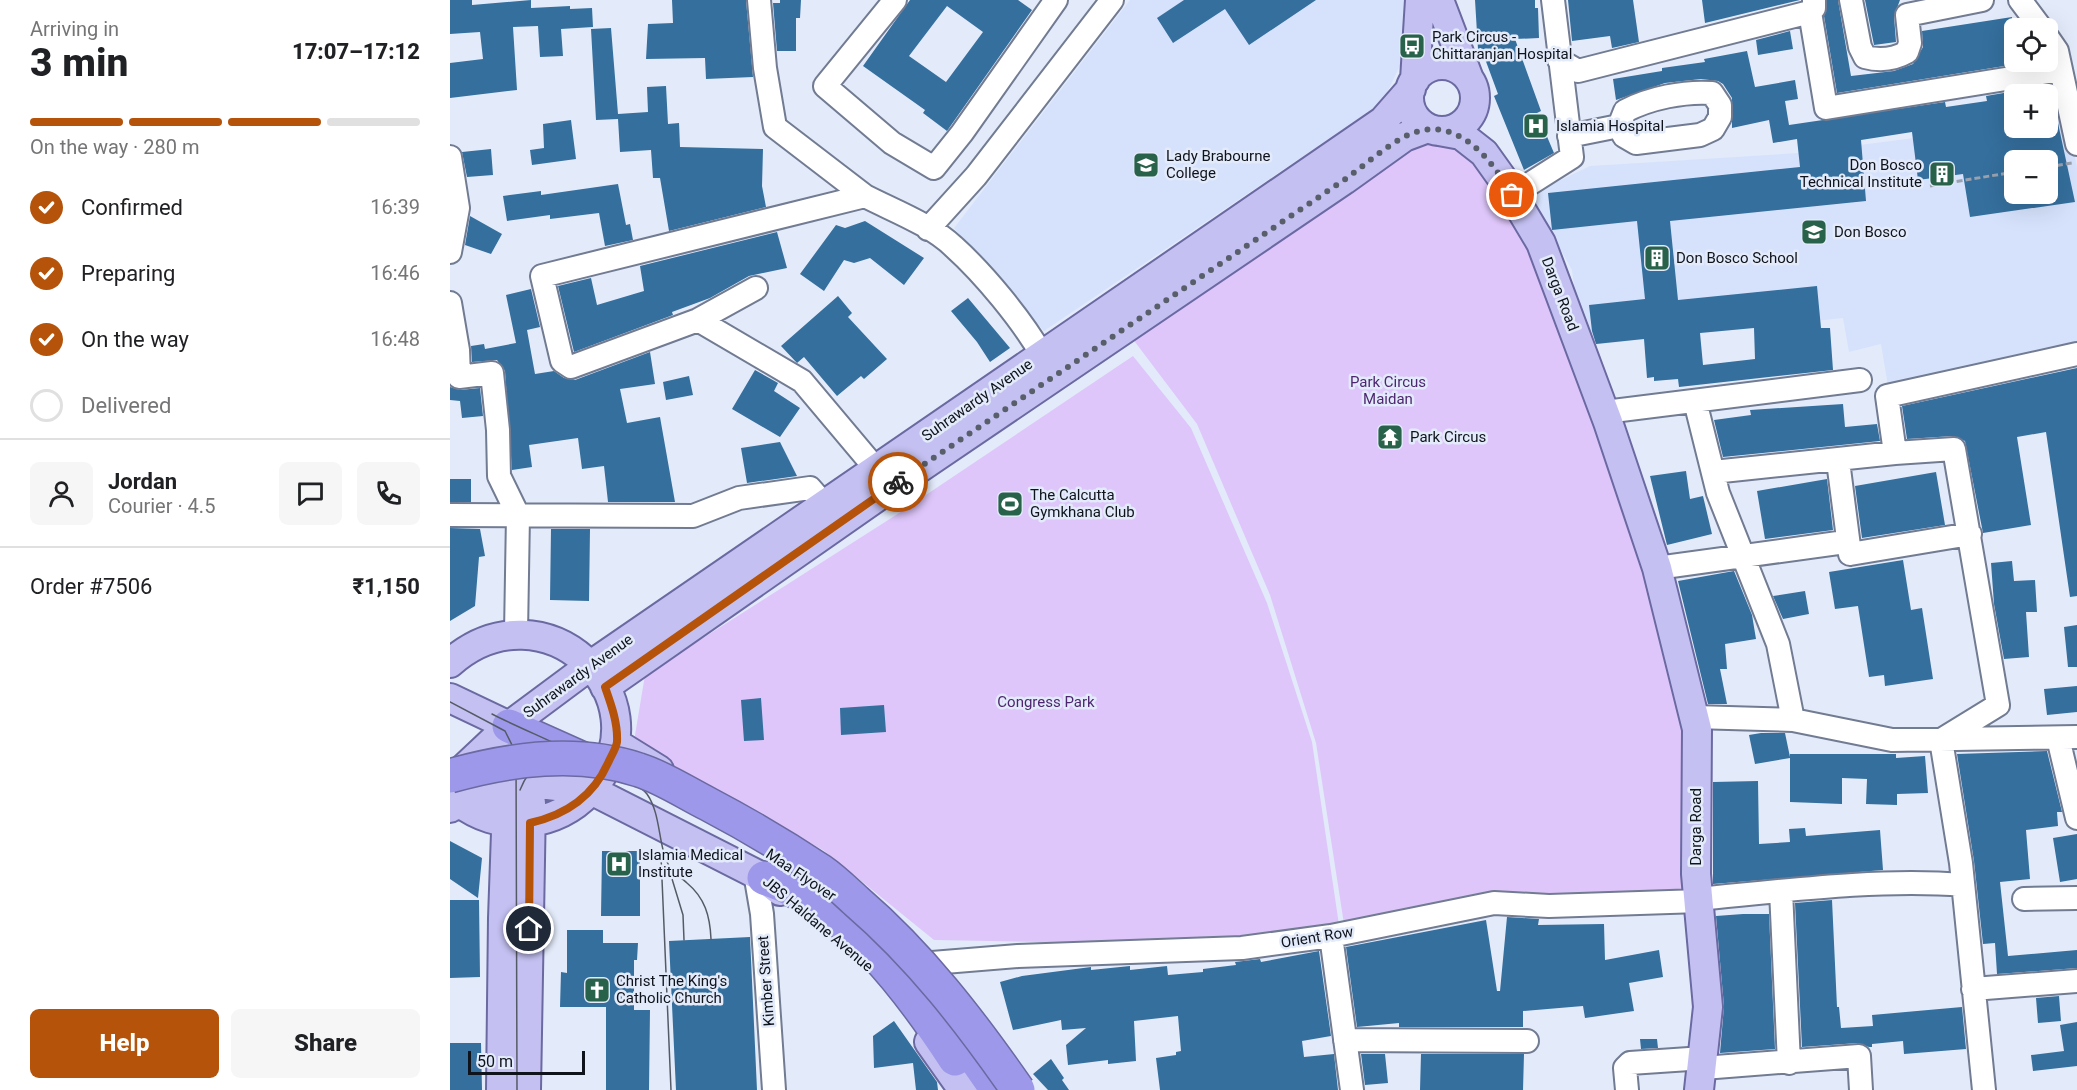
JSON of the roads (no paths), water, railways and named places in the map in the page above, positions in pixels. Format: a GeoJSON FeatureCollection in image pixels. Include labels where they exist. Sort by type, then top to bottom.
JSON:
{"type":"FeatureCollection","features":[{"type":"Feature","properties":{"kind":"highway","name":"Maa Flyover"},"geometry":{"type":"LineString","coordinates":[[506,730],[651,787],[777,857],[825,889],[876,933],[925,988],[997,1090]]}},
{"type":"Feature","properties":{"kind":"highway"},"geometry":{"type":"LineString","coordinates":[[452,792],[480,768],[538,760],[604,762],[640,770],[736,818],[823,872],[888,928],[925,967],[1018,1090]]}},
{"type":"Feature","properties":{"kind":"highway","name":"Maa Flyover"},"geometry":{"type":"LineString","coordinates":[[770,879],[838,921],[879,958],[922,1010],[976,1090]]}},
{"type":"Feature","properties":{"kind":"main road"},"geometry":{"type":"LineString","coordinates":[[1413,85],[1423,72],[1445,66],[1463,73],[1472,89],[1468,120],[1451,130],[1434,130],[1413,113],[1409,100],[1413,85],[1420,0]]}},
{"type":"Feature","properties":{"kind":"main road","name":"Darga Road"},"geometry":{"type":"LineString","coordinates":[[1439,0],[1508,188]]}},
{"type":"Feature","properties":{"kind":"main road","name":"Suhrawardy Avenue"},"geometry":{"type":"LineString","coordinates":[[598,676],[824,504],[1383,121],[1413,85]]}},
{"type":"Feature","properties":{"kind":"main road","name":"Suhrawardy Avenue"},"geometry":{"type":"LineString","coordinates":[[452,792],[506,730],[598,676],[887,490],[1404,137],[1434,130]]}},
{"type":"Feature","properties":{"kind":"main road","name":"Darga Road"},"geometry":{"type":"LineString","coordinates":[[1434,130],[1461,135],[1472,142],[1508,188],[1541,243],[1605,412],[1657,568],[1697,729],[1699,900],[1708,1007],[1702,1072]]}},
{"type":"Feature","properties":{"kind":"main road"},"geometry":{"type":"LineString","coordinates":[[450,663],[466,649],[490,638],[516,633],[552,640],[569,647],[598,676],[614,714],[605,767],[567,810],[518,823],[480,815],[452,792]]}},
{"type":"Feature","properties":{"kind":"main road"},"geometry":{"type":"LineString","coordinates":[[450,698],[506,730],[527,749],[520,783],[501,1090]]}},
{"type":"Feature","properties":{"kind":"main road"},"geometry":{"type":"LineString","coordinates":[[450,708],[506,730]]}},
{"type":"Feature","properties":{"kind":"main road","name":"JBS Haldane Avenue"},"geometry":{"type":"LineString","coordinates":[[452,792],[520,783],[605,767],[770,879],[840,939],[893,990],[963,1090]]}},
{"type":"Feature","properties":{"kind":"main road","name":"Maa Flyover"},"geometry":{"type":"LineString","coordinates":[[605,767],[831,871],[947,975],[993,1032],[1032,1090]]}},
{"type":"Feature","properties":{"kind":"main road"},"geometry":{"type":"LineString","coordinates":[[518,823],[526,1090]]}},
{"type":"Feature","properties":{"kind":"street"},"geometry":{"type":"LineString","coordinates":[[759,0],[765,68],[775,127],[866,195],[954,246],[1026,328],[1042,355]]}},
{"type":"Feature","properties":{"kind":"street"},"geometry":{"type":"LineString","coordinates":[[895,0],[825,86],[892,143],[934,168],[962,133],[1056,0]]}},
{"type":"Feature","properties":{"kind":"street"},"geometry":{"type":"LineString","coordinates":[[928,229],[976,176],[1112,0]]}},
{"type":"Feature","properties":{"kind":"street"},"geometry":{"type":"LineString","coordinates":[[1508,188],[1572,157],[1553,0]]}},
{"type":"Feature","properties":{"kind":"street"},"geometry":{"type":"LineString","coordinates":[[1851,0],[1860,47],[1865,57],[1878,61],[1899,57],[1906,52],[1910,43],[1907,15],[1982,0]]}},
{"type":"Feature","properties":{"kind":"street"},"geometry":{"type":"LineString","coordinates":[[2020,0],[2034,18]]}},
{"type":"Feature","properties":{"kind":"street"},"geometry":{"type":"LineString","coordinates":[[1559,60],[1578,71],[1812,6],[1826,108],[2061,70]]}},
{"type":"Feature","properties":{"kind":"street"},"geometry":{"type":"LineString","coordinates":[[2058,56],[2077,144]]}},
{"type":"Feature","properties":{"kind":"street"},"geometry":{"type":"LineString","coordinates":[[1569,136],[1619,126]]}},
{"type":"Feature","properties":{"kind":"street"},"geometry":{"type":"LineString","coordinates":[[450,157],[458,208],[450,252]]}},
{"type":"Feature","properties":{"kind":"street"},"geometry":{"type":"LineString","coordinates":[[756,288],[698,320],[571,367],[562,361],[542,276],[866,195]]}},
{"type":"Feature","properties":{"kind":"street"},"geometry":{"type":"LineString","coordinates":[[450,303],[459,377],[492,373],[498,429],[499,476],[518,515],[516,633]]}},
{"type":"Feature","properties":{"kind":"street"},"geometry":{"type":"LineString","coordinates":[[698,320],[802,381],[876,469]]}},
{"type":"Feature","properties":{"kind":"street"},"geometry":{"type":"LineString","coordinates":[[1895,453],[1887,396],[2077,354]]}},
{"type":"Feature","properties":{"kind":"street"},"geometry":{"type":"LineString","coordinates":[[1605,412],[1860,380]]}},
{"type":"Feature","properties":{"kind":"street"},"geometry":{"type":"LineString","coordinates":[[1695,401],[1718,493],[1778,644],[1793,720]]}},
{"type":"Feature","properties":{"kind":"street"},"geometry":{"type":"LineString","coordinates":[[1713,472],[1954,449],[1998,705],[1941,740]]}},
{"type":"Feature","properties":{"kind":"street"},"geometry":{"type":"LineString","coordinates":[[1838,461],[1850,554],[1970,534]]}},
{"type":"Feature","properties":{"kind":"street"},"geometry":{"type":"LineString","coordinates":[[450,515],[693,516],[739,498],[810,488],[824,504]]}},
{"type":"Feature","properties":{"kind":"street"},"geometry":{"type":"LineString","coordinates":[[1657,568],[1838,543]]}},
{"type":"Feature","properties":{"kind":"street"},"geometry":{"type":"LineString","coordinates":[[1694,717],[1793,720],[1892,740],[2068,738],[2077,818]]}},
{"type":"Feature","properties":{"kind":"street"},"geometry":{"type":"LineString","coordinates":[[1941,740],[1963,885],[1984,1090]]}},
{"type":"Feature","properties":{"kind":"street","name":"Kimber Street"},"geometry":{"type":"LineString","coordinates":[[770,879],[762,914],[774,1090]]}},
{"type":"Feature","properties":{"kind":"street","name":"Orient Row"},"geometry":{"type":"LineString","coordinates":[[932,963],[1006,957],[1242,948],[1331,936],[1494,903],[1549,906],[1699,900],[1781,891],[1935,883],[1963,885]]}},
{"type":"Feature","properties":{"kind":"street"},"geometry":{"type":"LineString","coordinates":[[1781,891],[1790,1063]]}},
{"type":"Feature","properties":{"kind":"street"},"geometry":{"type":"LineString","coordinates":[[2024,899],[2077,897]]}},
{"type":"Feature","properties":{"kind":"street"},"geometry":{"type":"LineString","coordinates":[[1331,936],[1353,1090]]}},
{"type":"Feature","properties":{"kind":"street"},"geometry":{"type":"LineString","coordinates":[[1973,989],[2077,981]]}},
{"type":"Feature","properties":{"kind":"street"},"geometry":{"type":"LineString","coordinates":[[1345,1040],[1527,1041]]}},
{"type":"Feature","properties":{"kind":"street"},"geometry":{"type":"LineString","coordinates":[[1627,1090],[1625,1068],[1630,1063],[1702,1072],[1859,1056],[1861,1090]]}},
{"type":"Feature","properties":{"kind":"tram line"},"geometry":{"type":"LineString","coordinates":[[450,702],[505,731],[516,753],[517,1090]]}},
{"type":"Feature","properties":{"kind":"tram line"},"geometry":{"type":"LineString","coordinates":[[492,714],[599,764],[647,794],[655,812],[666,859],[670,868],[693,889],[702,901],[708,915],[711,939]]}},
{"type":"Feature","properties":{"kind":"tram line"},"geometry":{"type":"LineString","coordinates":[[520,790],[528,775],[540,763],[554,756],[572,754]]}},
{"type":"Feature","properties":{"kind":"tram line"},"geometry":{"type":"LineString","coordinates":[[661,856],[671,1090]]}},
{"type":"Feature","properties":{"kind":"tram line"},"geometry":{"type":"LineString","coordinates":[[669,869],[683,915],[684,940]]}},
{"type":"Feature","properties":{"kind":"place","name":"Park Circus - Chittaranjan Hospital"},"geometry":{"type":"Point","coordinates":[1412,46]}},
{"type":"Feature","properties":{"kind":"place","name":"Islamia Hospital"},"geometry":{"type":"Point","coordinates":[1536,126]}},
{"type":"Feature","properties":{"kind":"place","name":"Lady Brabourne College"},"geometry":{"type":"Point","coordinates":[1146,165]}},
{"type":"Feature","properties":{"kind":"place","name":"Don Bosco Technical Institute"},"geometry":{"type":"Point","coordinates":[1942,174]}},
{"type":"Feature","properties":{"kind":"place","name":"Don Bosco"},"geometry":{"type":"Point","coordinates":[1814,232]}},
{"type":"Feature","properties":{"kind":"place","name":"Don Bosco School"},"geometry":{"type":"Point","coordinates":[1657,258]}},
{"type":"Feature","properties":{"kind":"place","name":"Park Circus"},"geometry":{"type":"Point","coordinates":[1390,437]}},
{"type":"Feature","properties":{"kind":"place","name":"The Calcutta Gymkhana Club"},"geometry":{"type":"Point","coordinates":[1010,504]}},
{"type":"Feature","properties":{"kind":"place","name":"Islamia Medical Institute"},"geometry":{"type":"Point","coordinates":[619,864]}},
{"type":"Feature","properties":{"kind":"place","name":"Christ The King's Catholic Church"},"geometry":{"type":"Point","coordinates":[597,990]}},
{"type":"Feature","properties":{"kind":"park label","name":"Park Circus Maidan"},"geometry":{"type":"Point","coordinates":[1388,390]}},
{"type":"Feature","properties":{"kind":"park label","name":"Congress Park"},"geometry":{"type":"Point","coordinates":[1046,702]}}]}
